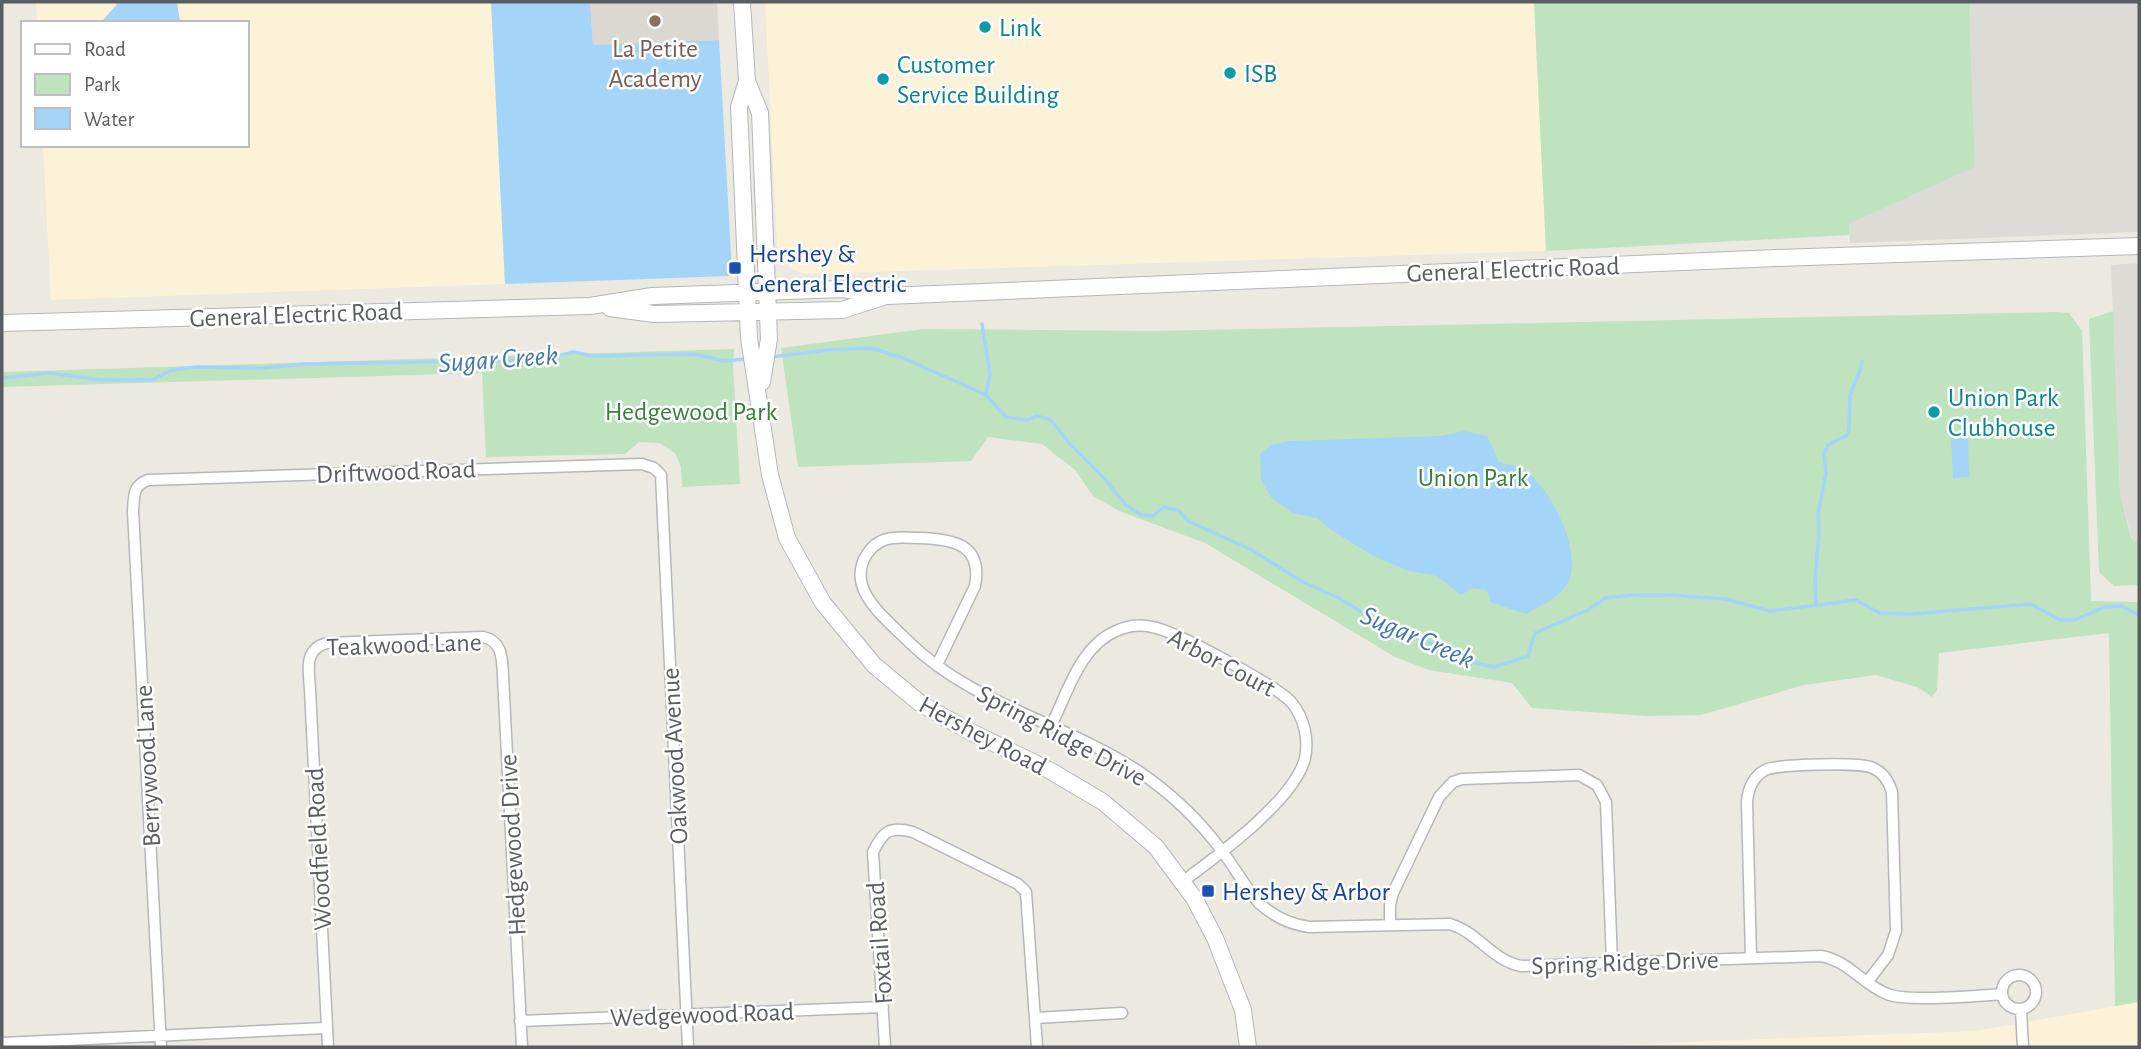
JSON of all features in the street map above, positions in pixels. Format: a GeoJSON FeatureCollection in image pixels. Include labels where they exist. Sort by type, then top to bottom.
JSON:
{"type":"FeatureCollection","features":[{"type":"Feature","properties":{"kind":"main road"},"geometry":{"type":"LineString","coordinates":[[742,2],[747,81]]}},
{"type":"Feature","properties":{"kind":"main road","name":"Hershey Road"},"geometry":{"type":"LineString","coordinates":[[747,81],[760,113],[769,339],[759,395]]}},
{"type":"Feature","properties":{"kind":"main road","name":"Hershey Road"},"geometry":{"type":"LineString","coordinates":[[747,81],[739,107],[749,338],[770,475],[788,538],[823,603],[874,665],[921,704],[1049,770],[1103,802],[1156,848],[1194,898],[1215,938],[1243,1010],[1248,1047]]}},
{"type":"Feature","properties":{"kind":"main road","name":"General Electric Road"},"geometry":{"type":"LineString","coordinates":[[2,323],[590,306],[652,296],[843,289],[887,296],[1749,259],[2139,246]]}},
{"type":"Feature","properties":{"kind":"main road","name":"General Electric Road"},"geometry":{"type":"LineString","coordinates":[[590,306],[654,314],[768,313],[842,310],[887,296]]}},
{"type":"Feature","properties":{"kind":"street","name":"Driftwood Road"},"geometry":{"type":"LineString","coordinates":[[138,486],[148,480],[348,472],[642,464],[654,468]]}},
{"type":"Feature","properties":{"kind":"street","name":"Oakwood Avenue"},"geometry":{"type":"LineString","coordinates":[[654,468],[660,475],[688,1047]]}},
{"type":"Feature","properties":{"kind":"street","name":"Berrywood Lane"},"geometry":{"type":"LineString","coordinates":[[138,486],[134,492],[133,510],[160,1041]]}},
{"type":"Feature","properties":{"kind":"street","name":"Spring Ridge Drive"},"geometry":{"type":"LineString","coordinates":[[937,665],[975,586],[976,566],[965,548],[956,541],[945,538],[892,538],[882,541],[872,547],[862,564],[862,586],[889,622],[937,665],[973,688],[1112,756],[1160,787],[1205,829],[1259,903],[1283,920],[1309,927],[1450,924],[1469,933],[1498,957],[1521,966],[1821,956],[1845,963],[1877,989],[1901,997],[2002,994]]}},
{"type":"Feature","properties":{"kind":"street","name":"Arbor Court"},"geometry":{"type":"LineString","coordinates":[[1051,726],[1091,649],[1101,639],[1126,627],[1151,626],[1164,630],[1284,695],[1294,705],[1305,729],[1306,750],[1293,783],[1252,827],[1182,882]]}},
{"type":"Feature","properties":{"kind":"street","name":"Teakwood Lane"},"geometry":{"type":"LineString","coordinates":[[312,650],[327,643],[483,637],[497,643]]}},
{"type":"Feature","properties":{"kind":"street","name":"Hedgewood Drive"},"geometry":{"type":"LineString","coordinates":[[497,643],[501,652],[503,676],[522,1047]]}},
{"type":"Feature","properties":{"kind":"street","name":"Woodfield Road"},"geometry":{"type":"LineString","coordinates":[[312,650],[309,660],[310,690],[328,1047]]}},
{"type":"Feature","properties":{"kind":"street"},"geometry":{"type":"LineString","coordinates":[[1751,958],[1747,802],[1751,785],[1756,777],[1774,767],[1864,765],[1882,774],[1892,792],[1896,931],[1888,955],[1868,981]]}},
{"type":"Feature","properties":{"kind":"street"},"geometry":{"type":"LineString","coordinates":[[1390,925],[1393,893],[1445,788],[1462,779],[1579,775],[1597,785],[1605,802],[1612,963]]}},
{"type":"Feature","properties":{"kind":"street","name":"Foxtail Road"},"geometry":{"type":"LineString","coordinates":[[885,1047],[873,852],[879,839],[887,832],[899,828],[913,832],[1018,884],[1026,892],[1035,1018]]}},
{"type":"Feature","properties":{"kind":"street"},"geometry":{"type":"LineString","coordinates":[[2020,975],[2031,979],[2036,989],[2032,1005],[2021,1010],[2011,1007],[2002,994],[2005,983],[2020,975]]}},
{"type":"Feature","properties":{"kind":"street","name":"Wedgewood Road"},"geometry":{"type":"LineString","coordinates":[[520,1021],[883,1007]]}},
{"type":"Feature","properties":{"kind":"street"},"geometry":{"type":"LineString","coordinates":[[2021,1010],[2023,1047]]}},
{"type":"Feature","properties":{"kind":"street"},"geometry":{"type":"LineString","coordinates":[[1037,1047],[1035,1018],[1122,1013]]}},
{"type":"Feature","properties":{"kind":"street"},"geometry":{"type":"LineString","coordinates":[[2,1043],[160,1041],[326,1028]]}},
{"type":"Feature","properties":{"kind":"shaded area"},"geometry":{"type":"Polygon","coordinates":[[[36,2],[491,2],[505,284],[51,300],[43,147],[248,147],[248,21],[37,21],[36,2]]]}},
{"type":"Feature","properties":{"kind":"shaded area","name":"La Petite Academy"},"geometry":{"type":"Polygon","coordinates":[[[590,2],[717,2],[719,40],[593,45],[590,2]]]}},
{"type":"Feature","properties":{"kind":"shaded area"},"geometry":{"type":"Polygon","coordinates":[[[765,2],[1534,2],[1546,251],[806,274],[791,269],[777,246],[765,2]]]}},
{"type":"Feature","properties":{"kind":"shaded area"},"geometry":{"type":"Polygon","coordinates":[[[1969,2],[2139,2],[2139,232],[1850,243],[1849,224],[1975,167],[1969,2]]]}},
{"type":"Feature","properties":{"kind":"shaded area"},"geometry":{"type":"Polygon","coordinates":[[[2139,263],[2139,541],[2133,541],[2120,493],[2111,265],[2139,263]]]}},
{"type":"Feature","properties":{"kind":"shaded area"},"geometry":{"type":"Polygon","coordinates":[[[2139,1002],[2139,1047],[1559,1047],[1976,1031],[2139,1002]]]}},
{"type":"Feature","properties":{"kind":"green space"},"geometry":{"type":"Polygon","coordinates":[[[1534,2],[1969,2],[1975,167],[1849,224],[1849,235],[1546,251],[1534,2]]]}},
{"type":"Feature","properties":{"kind":"green space"},"geometry":{"type":"Polygon","coordinates":[[[2113,311],[2120,493],[2131,537],[2133,541],[2139,541],[2139,585],[2114,586],[2099,572],[2089,319],[2113,311]]]}},
{"type":"Feature","properties":{"kind":"green space","name":"Union Park"},"geometry":{"type":"Polygon","coordinates":[[[2069,313],[2082,331],[2091,601],[2139,602],[2139,1002],[2115,1006],[2109,633],[1939,653],[1937,690],[1932,697],[1917,687],[1876,675],[1804,685],[1701,715],[1647,716],[1532,708],[1512,683],[1429,670],[1395,657],[1205,543],[1119,511],[1093,496],[1075,470],[1042,444],[988,437],[971,461],[798,467],[781,348],[923,329],[1151,331],[2069,313]]]}},
{"type":"Feature","properties":{"kind":"green space","name":"Hedgewood Park"},"geometry":{"type":"Polygon","coordinates":[[[734,349],[740,484],[682,487],[681,467],[675,453],[659,443],[639,442],[625,454],[486,457],[482,373],[2,387],[2,372],[734,349]]]}},
{"type":"Feature","properties":{"kind":"water"},"geometry":{"type":"Polygon","coordinates":[[[119,2],[177,2],[180,21],[101,21],[119,2]]]}},
{"type":"Feature","properties":{"kind":"water"},"geometry":{"type":"Polygon","coordinates":[[[491,2],[590,2],[593,45],[719,40],[732,273],[729,276],[505,284],[491,2]]]}},
{"type":"Feature","properties":{"kind":"water"},"geometry":{"type":"Polygon","coordinates":[[[1464,431],[1487,436],[1499,462],[1522,468],[1535,479],[1563,523],[1572,558],[1571,573],[1566,586],[1553,598],[1526,614],[1490,602],[1487,590],[1473,588],[1461,595],[1437,576],[1409,571],[1373,556],[1317,518],[1292,513],[1271,497],[1261,479],[1260,454],[1271,445],[1290,441],[1441,436],[1464,431]]]}},
{"type":"Feature","properties":{"kind":"water"},"geometry":{"type":"Polygon","coordinates":[[[1951,437],[1968,437],[1969,477],[1953,478],[1951,437]]]}},
{"type":"Feature","properties":{"kind":"waterway","name":"Sugar Creek"},"geometry":{"type":"LineString","coordinates":[[982,324],[990,374],[986,395]]}},
{"type":"Feature","properties":{"kind":"waterway","name":"Sugar Creek"},"geometry":{"type":"LineString","coordinates":[[771,357],[870,348],[901,357],[986,395],[1006,417],[1027,420],[1037,416],[1051,420],[1126,505],[1141,515],[1153,516],[1164,507],[1179,511],[1188,521],[1250,549],[1303,582],[1339,598],[1377,622],[1435,645],[1466,661],[1494,667],[1528,656],[1535,633],[1588,610],[1605,598],[1633,595],[1726,599],[1770,611],[1856,600],[1880,613],[1911,614],[2031,604],[2060,620],[2074,620],[2105,607],[2122,606],[2139,615]]}},
{"type":"Feature","properties":{"kind":"waterway","name":"Sugar Creek"},"geometry":{"type":"LineString","coordinates":[[2,378],[50,373],[100,380],[152,380],[172,370],[197,367],[262,368],[305,364],[540,360],[574,352],[592,356],[694,354],[724,361],[746,359]]}},
{"type":"Feature","properties":{"kind":"waterway"},"geometry":{"type":"LineString","coordinates":[[1816,605],[1818,514],[1826,473],[1824,454],[1828,445],[1846,436],[1849,430],[1850,395],[1862,361]]}},
{"type":"Feature","properties":{"kind":"place","name":"La Petite Academy"},"geometry":{"type":"Point","coordinates":[655,21]}},
{"type":"Feature","properties":{"kind":"place","name":"Link"},"geometry":{"type":"Point","coordinates":[985,27]}},
{"type":"Feature","properties":{"kind":"place","name":"ISB"},"geometry":{"type":"Point","coordinates":[1230,73]}},
{"type":"Feature","properties":{"kind":"place","name":"Customer Service Building"},"geometry":{"type":"Point","coordinates":[883,79]}},
{"type":"Feature","properties":{"kind":"place","name":"Hershey & General Electric"},"geometry":{"type":"Point","coordinates":[735,268]}},
{"type":"Feature","properties":{"kind":"place","name":"Union Park Clubhouse"},"geometry":{"type":"Point","coordinates":[1934,412]}},
{"type":"Feature","properties":{"kind":"place","name":"Hershey & Arbor"},"geometry":{"type":"Point","coordinates":[1208,891]}}]}
